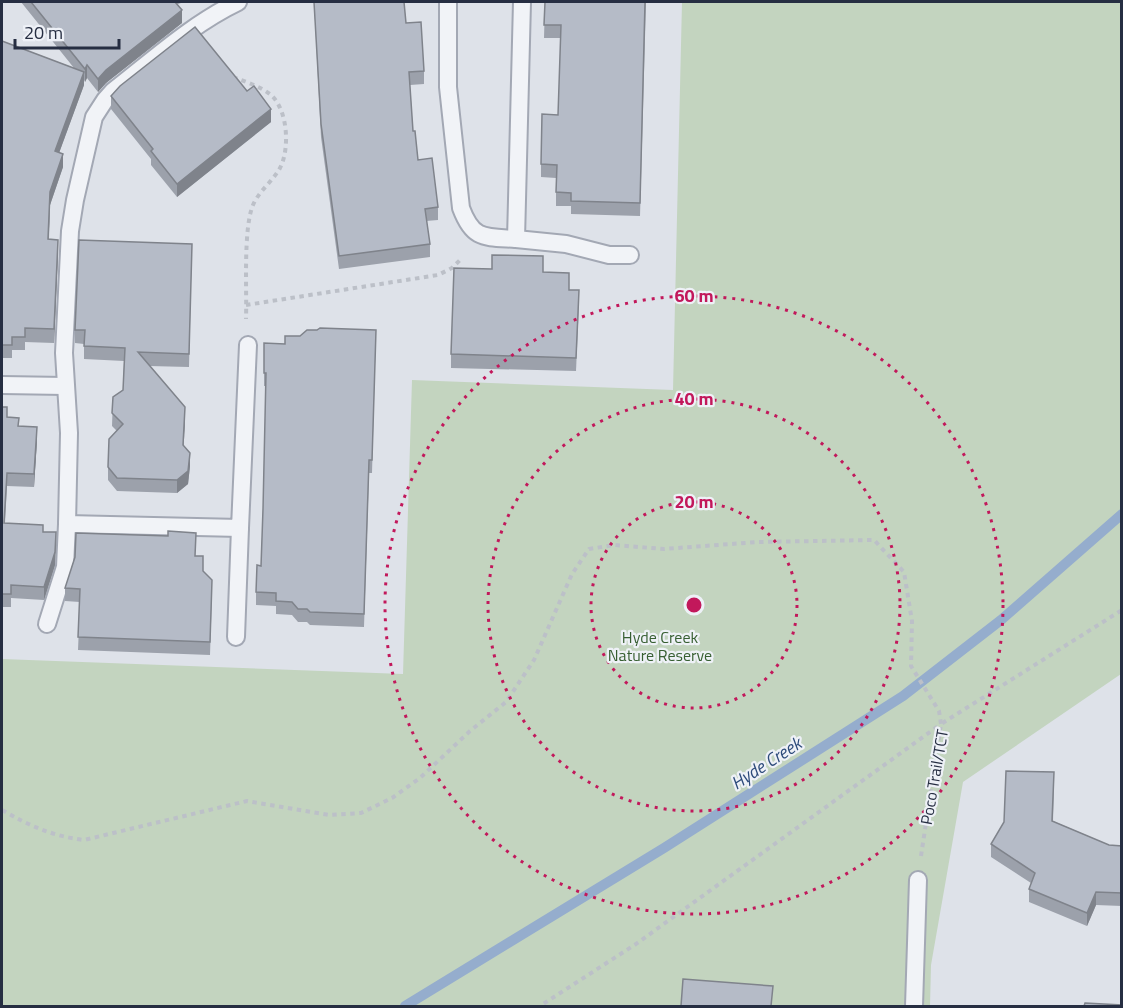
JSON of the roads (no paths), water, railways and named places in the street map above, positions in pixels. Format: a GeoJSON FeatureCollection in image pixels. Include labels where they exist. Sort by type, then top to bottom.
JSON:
{"type":"FeatureCollection","features":[{"type":"Feature","properties":{"kind":"lane"},"geometry":{"type":"LineString","coordinates":[[47,624],[65,567],[68,524],[69,433],[64,353],[70,231],[94,117],[113,91],[195,26],[218,11],[238,2]]}},
{"type":"Feature","properties":{"kind":"lane"},"geometry":{"type":"LineString","coordinates":[[448,2],[448,87],[461,208],[468,225],[480,235],[566,244],[609,255],[630,255]]}},
{"type":"Feature","properties":{"kind":"lane"},"geometry":{"type":"LineString","coordinates":[[516,239],[522,2]]}},
{"type":"Feature","properties":{"kind":"lane"},"geometry":{"type":"LineString","coordinates":[[236,637],[248,345]]}},
{"type":"Feature","properties":{"kind":"lane"},"geometry":{"type":"LineString","coordinates":[[2,385],[65,386]]}},
{"type":"Feature","properties":{"kind":"lane"},"geometry":{"type":"LineString","coordinates":[[68,524],[240,528]]}},
{"type":"Feature","properties":{"kind":"lane"},"geometry":{"type":"LineString","coordinates":[[914,1006],[918,880]]}},
{"type":"Feature","properties":{"kind":"waterway","name":"Hyde Creek"},"geometry":{"type":"LineString","coordinates":[[405,1006],[664,848],[903,696],[1001,620],[1122,514]]}},
{"type":"Feature","properties":{"kind":"park label","name":"Hyde Creek Nature Reserve"},"geometry":{"type":"Point","coordinates":[660,646]}}]}
